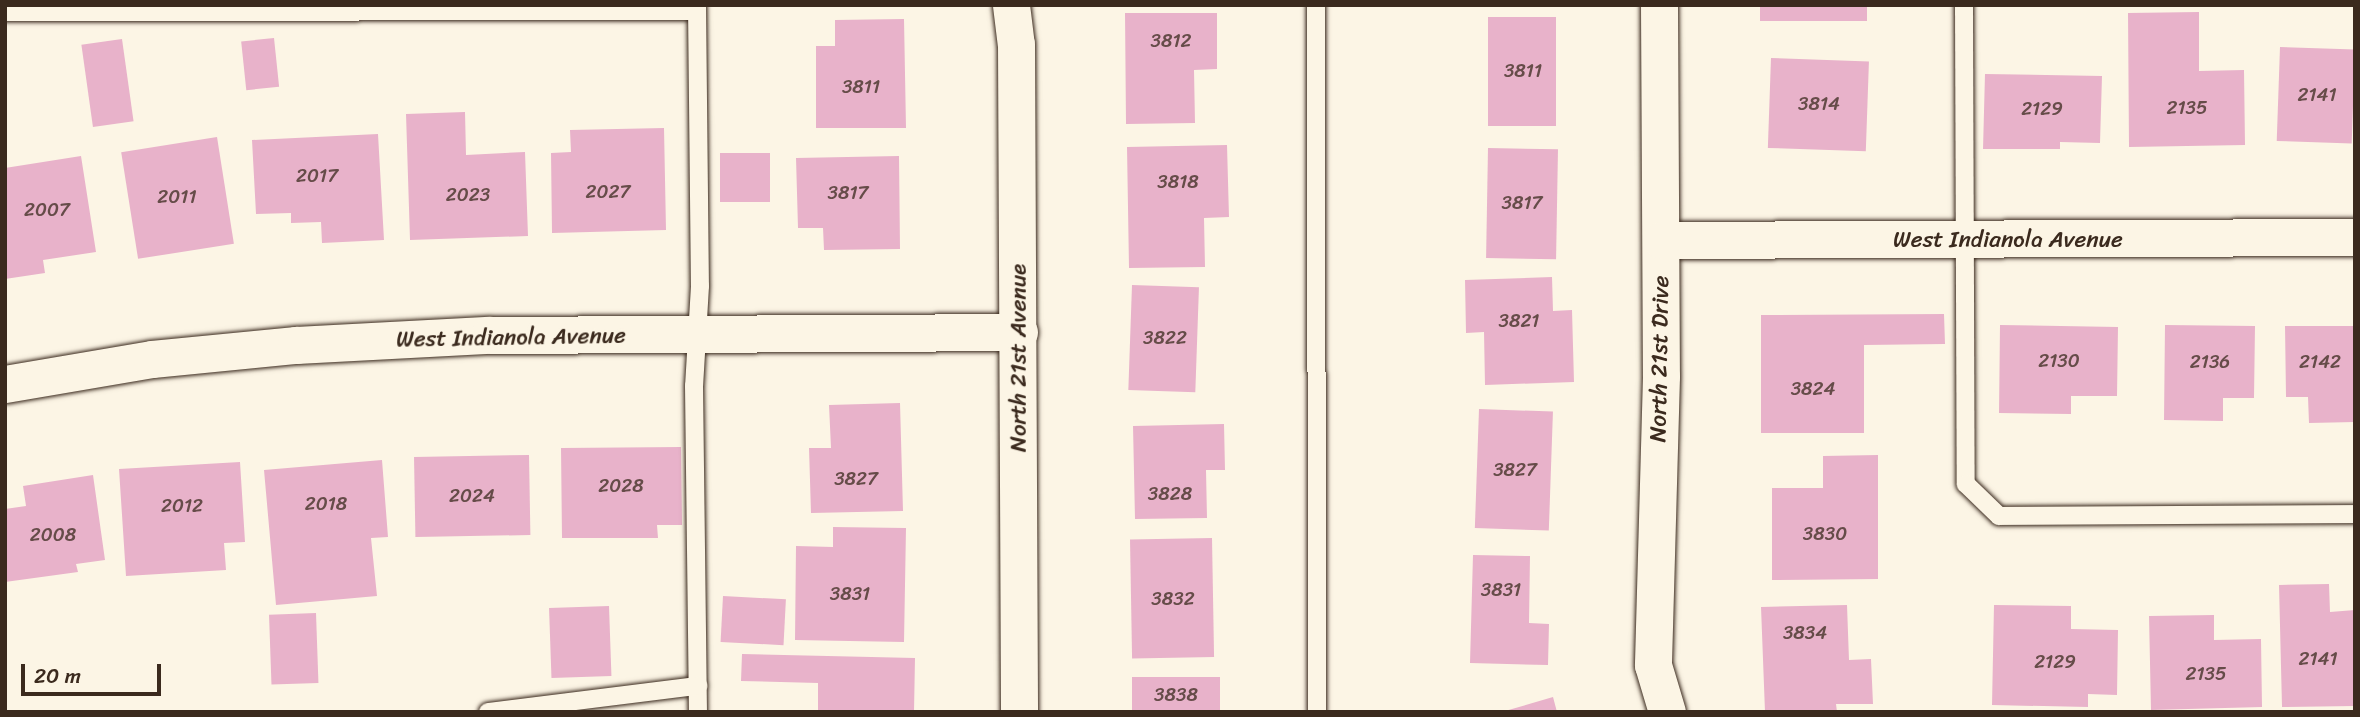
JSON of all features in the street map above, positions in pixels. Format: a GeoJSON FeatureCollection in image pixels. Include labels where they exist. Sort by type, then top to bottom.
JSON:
{"type":"FeatureCollection","features":[{"type":"Feature","properties":{"kind":"street","name":"North 21st Avenue"},"geometry":{"type":"LineString","coordinates":[[1011,5],[1016,44],[1020,332],[1020,712]]}},
{"type":"Feature","properties":{"kind":"street","name":"North 21st Drive"},"geometry":{"type":"LineString","coordinates":[[1659,5],[1661,376],[1653,665],[1667,712]]}},
{"type":"Feature","properties":{"kind":"street","name":"West Indianola Avenue"},"geometry":{"type":"LineString","coordinates":[[1661,240],[2355,237]]}},
{"type":"Feature","properties":{"kind":"street","name":"West Indianola Avenue"},"geometry":{"type":"LineString","coordinates":[[5,384],[152,359],[296,345],[490,335],[1020,332]]}},
{"type":"Feature","properties":{"kind":"lane"},"geometry":{"type":"LineString","coordinates":[[1316,5],[1317,712]]}},
{"type":"Feature","properties":{"kind":"lane"},"geometry":{"type":"LineString","coordinates":[[1964,5],[1966,484],[1999,516],[2355,514]]}},
{"type":"Feature","properties":{"kind":"lane"},"geometry":{"type":"LineString","coordinates":[[5,12],[697,8],[700,286],[694,386],[698,712]]}},
{"type":"Feature","properties":{"kind":"lane"},"geometry":{"type":"LineString","coordinates":[[488,712],[698,686]]}},
{"type":"Feature","properties":{"kind":"building"},"geometry":{"type":"Polygon","coordinates":[[[1760,5],[1867,5],[1867,21],[1760,21],[1760,5]]]}},
{"type":"Feature","properties":{"kind":"building"},"geometry":{"type":"Polygon","coordinates":[[[2199,12],[2199,71],[2244,70],[2245,145],[2129,147],[2128,13],[2199,12]]]}},
{"type":"Feature","properties":{"kind":"building"},"geometry":{"type":"Polygon","coordinates":[[[1125,13],[1217,13],[1217,69],[1194,70],[1195,123],[1126,124],[1125,13]]]}},
{"type":"Feature","properties":{"kind":"building"},"geometry":{"type":"Polygon","coordinates":[[[1488,17],[1556,17],[1556,126],[1488,126],[1488,17]]]}},
{"type":"Feature","properties":{"kind":"building"},"geometry":{"type":"Polygon","coordinates":[[[904,19],[906,128],[816,128],[816,46],[835,46],[835,20],[904,19]]]}},
{"type":"Feature","properties":{"kind":"building"},"geometry":{"type":"Polygon","coordinates":[[[274,38],[279,87],[246,90],[241,41],[274,38]]]}},
{"type":"Feature","properties":{"kind":"building"},"geometry":{"type":"Polygon","coordinates":[[[122,39],[134,121],[93,127],[81,45],[122,39]]]}},
{"type":"Feature","properties":{"kind":"building"},"geometry":{"type":"Polygon","coordinates":[[[2280,47],[2355,50],[2352,144],[2277,141],[2280,47]]]}},
{"type":"Feature","properties":{"kind":"building"},"geometry":{"type":"Polygon","coordinates":[[[1771,58],[1869,61],[1866,151],[1768,148],[1771,58]]]}},
{"type":"Feature","properties":{"kind":"building"},"geometry":{"type":"Polygon","coordinates":[[[1985,74],[2102,76],[2100,143],[2060,142],[2060,149],[1983,149],[1985,74]]]}},
{"type":"Feature","properties":{"kind":"building"},"geometry":{"type":"Polygon","coordinates":[[[465,112],[466,155],[525,152],[528,236],[410,240],[406,114],[465,112]]]}},
{"type":"Feature","properties":{"kind":"building"},"geometry":{"type":"Polygon","coordinates":[[[664,128],[666,230],[552,233],[551,153],[571,152],[570,130],[664,128]]]}},
{"type":"Feature","properties":{"kind":"building"},"geometry":{"type":"Polygon","coordinates":[[[378,134],[384,240],[322,243],[321,222],[291,223],[291,213],[256,214],[252,140],[378,134]]]}},
{"type":"Feature","properties":{"kind":"building"},"geometry":{"type":"Polygon","coordinates":[[[217,137],[234,244],[138,259],[121,152],[217,137]]]}},
{"type":"Feature","properties":{"kind":"building"},"geometry":{"type":"Polygon","coordinates":[[[1227,145],[1229,217],[1204,218],[1205,267],[1129,268],[1127,147],[1227,145]]]}},
{"type":"Feature","properties":{"kind":"building"},"geometry":{"type":"Polygon","coordinates":[[[1488,148],[1558,149],[1556,259],[1486,258],[1488,148]]]}},
{"type":"Feature","properties":{"kind":"building"},"geometry":{"type":"Polygon","coordinates":[[[720,153],[770,153],[770,202],[720,202],[720,153]]]}},
{"type":"Feature","properties":{"kind":"building"},"geometry":{"type":"Polygon","coordinates":[[[81,156],[96,252],[43,260],[45,273],[5,279],[5,168],[81,156]]]}},
{"type":"Feature","properties":{"kind":"building"},"geometry":{"type":"Polygon","coordinates":[[[899,156],[900,249],[824,250],[823,228],[798,228],[796,158],[899,156]]]}},
{"type":"Feature","properties":{"kind":"building"},"geometry":{"type":"Polygon","coordinates":[[[1552,277],[1553,311],[1572,310],[1574,382],[1485,385],[1484,332],[1466,333],[1465,280],[1552,277]]]}},
{"type":"Feature","properties":{"kind":"building"},"geometry":{"type":"Polygon","coordinates":[[[1132,285],[1199,287],[1195,392],[1128,390],[1132,285]]]}},
{"type":"Feature","properties":{"kind":"building"},"geometry":{"type":"Polygon","coordinates":[[[1944,314],[1945,344],[1864,345],[1864,433],[1761,433],[1761,315],[1944,314]]]}},
{"type":"Feature","properties":{"kind":"building"},"geometry":{"type":"Polygon","coordinates":[[[2000,325],[2118,327],[2117,396],[2071,396],[2071,414],[1999,413],[2000,325]]]}},
{"type":"Feature","properties":{"kind":"building"},"geometry":{"type":"Polygon","coordinates":[[[2165,325],[2255,326],[2254,398],[2223,398],[2223,421],[2164,420],[2165,325]]]}},
{"type":"Feature","properties":{"kind":"building"},"geometry":{"type":"Polygon","coordinates":[[[2285,326],[2355,326],[2355,422],[2309,423],[2308,397],[2286,397],[2285,326]]]}},
{"type":"Feature","properties":{"kind":"building"},"geometry":{"type":"Polygon","coordinates":[[[900,403],[903,511],[811,513],[809,448],[831,448],[829,405],[900,403]]]}},
{"type":"Feature","properties":{"kind":"building"},"geometry":{"type":"Polygon","coordinates":[[[1479,409],[1553,412],[1549,531],[1475,528],[1479,409]]]}},
{"type":"Feature","properties":{"kind":"building"},"geometry":{"type":"Polygon","coordinates":[[[1224,424],[1225,470],[1206,470],[1207,518],[1135,519],[1133,426],[1224,424]]]}},
{"type":"Feature","properties":{"kind":"building"},"geometry":{"type":"Polygon","coordinates":[[[681,447],[682,525],[657,525],[658,538],[562,538],[561,448],[681,447]]]}},
{"type":"Feature","properties":{"kind":"building"},"geometry":{"type":"Polygon","coordinates":[[[529,455],[530,535],[415,537],[414,457],[529,455]]]}},
{"type":"Feature","properties":{"kind":"building"},"geometry":{"type":"Polygon","coordinates":[[[1878,455],[1878,579],[1772,580],[1772,488],[1823,488],[1823,456],[1878,455]]]}},
{"type":"Feature","properties":{"kind":"building"},"geometry":{"type":"Polygon","coordinates":[[[382,460],[388,537],[371,538],[377,596],[276,605],[264,470],[382,460]]]}},
{"type":"Feature","properties":{"kind":"building"},"geometry":{"type":"Polygon","coordinates":[[[240,462],[245,542],[224,543],[226,570],[126,576],[119,469],[240,462]]]}},
{"type":"Feature","properties":{"kind":"building"},"geometry":{"type":"Polygon","coordinates":[[[93,475],[105,560],[76,564],[78,572],[5,582],[5,509],[26,506],[23,486],[93,475]]]}},
{"type":"Feature","properties":{"kind":"building"},"geometry":{"type":"Polygon","coordinates":[[[833,527],[906,528],[904,642],[795,640],[796,546],[833,547],[833,527]]]}},
{"type":"Feature","properties":{"kind":"building"},"geometry":{"type":"Polygon","coordinates":[[[1212,538],[1214,657],[1132,658],[1130,539],[1212,538]]]}},
{"type":"Feature","properties":{"kind":"building"},"geometry":{"type":"Polygon","coordinates":[[[1473,555],[1530,556],[1529,623],[1549,624],[1548,665],[1470,663],[1473,555]]]}},
{"type":"Feature","properties":{"kind":"building"},"geometry":{"type":"Polygon","coordinates":[[[2329,584],[2330,612],[2355,610],[2355,706],[2282,707],[2279,585],[2329,584]]]}},
{"type":"Feature","properties":{"kind":"building"},"geometry":{"type":"Polygon","coordinates":[[[723,596],[786,599],[784,645],[721,642],[723,596]]]}},
{"type":"Feature","properties":{"kind":"building"},"geometry":{"type":"Polygon","coordinates":[[[1847,605],[1849,660],[1871,659],[1873,704],[1836,704],[1837,712],[1765,712],[1761,607],[1847,605]]]}},
{"type":"Feature","properties":{"kind":"building"},"geometry":{"type":"Polygon","coordinates":[[[1994,605],[2071,606],[2071,629],[2118,630],[2117,695],[2088,694],[2088,707],[1992,705],[1994,605]]]}},
{"type":"Feature","properties":{"kind":"building"},"geometry":{"type":"Polygon","coordinates":[[[609,606],[611,676],[551,678],[549,608],[609,606]]]}},
{"type":"Feature","properties":{"kind":"building"},"geometry":{"type":"Polygon","coordinates":[[[316,613],[318,683],[271,685],[269,615],[316,613]]]}},
{"type":"Feature","properties":{"kind":"building"},"geometry":{"type":"Polygon","coordinates":[[[2214,615],[2214,640],[2261,639],[2262,707],[2151,710],[2149,616],[2214,615]]]}},
{"type":"Feature","properties":{"kind":"building"},"geometry":{"type":"Polygon","coordinates":[[[742,654],[915,658],[914,712],[818,712],[818,683],[741,681],[742,654]]]}},
{"type":"Feature","properties":{"kind":"building"},"geometry":{"type":"Polygon","coordinates":[[[1132,677],[1220,677],[1220,712],[1132,712],[1132,677]]]}},
{"type":"Feature","properties":{"kind":"building"},"geometry":{"type":"Polygon","coordinates":[[[1553,697],[1557,712],[1505,711],[1553,697]]]}}]}
